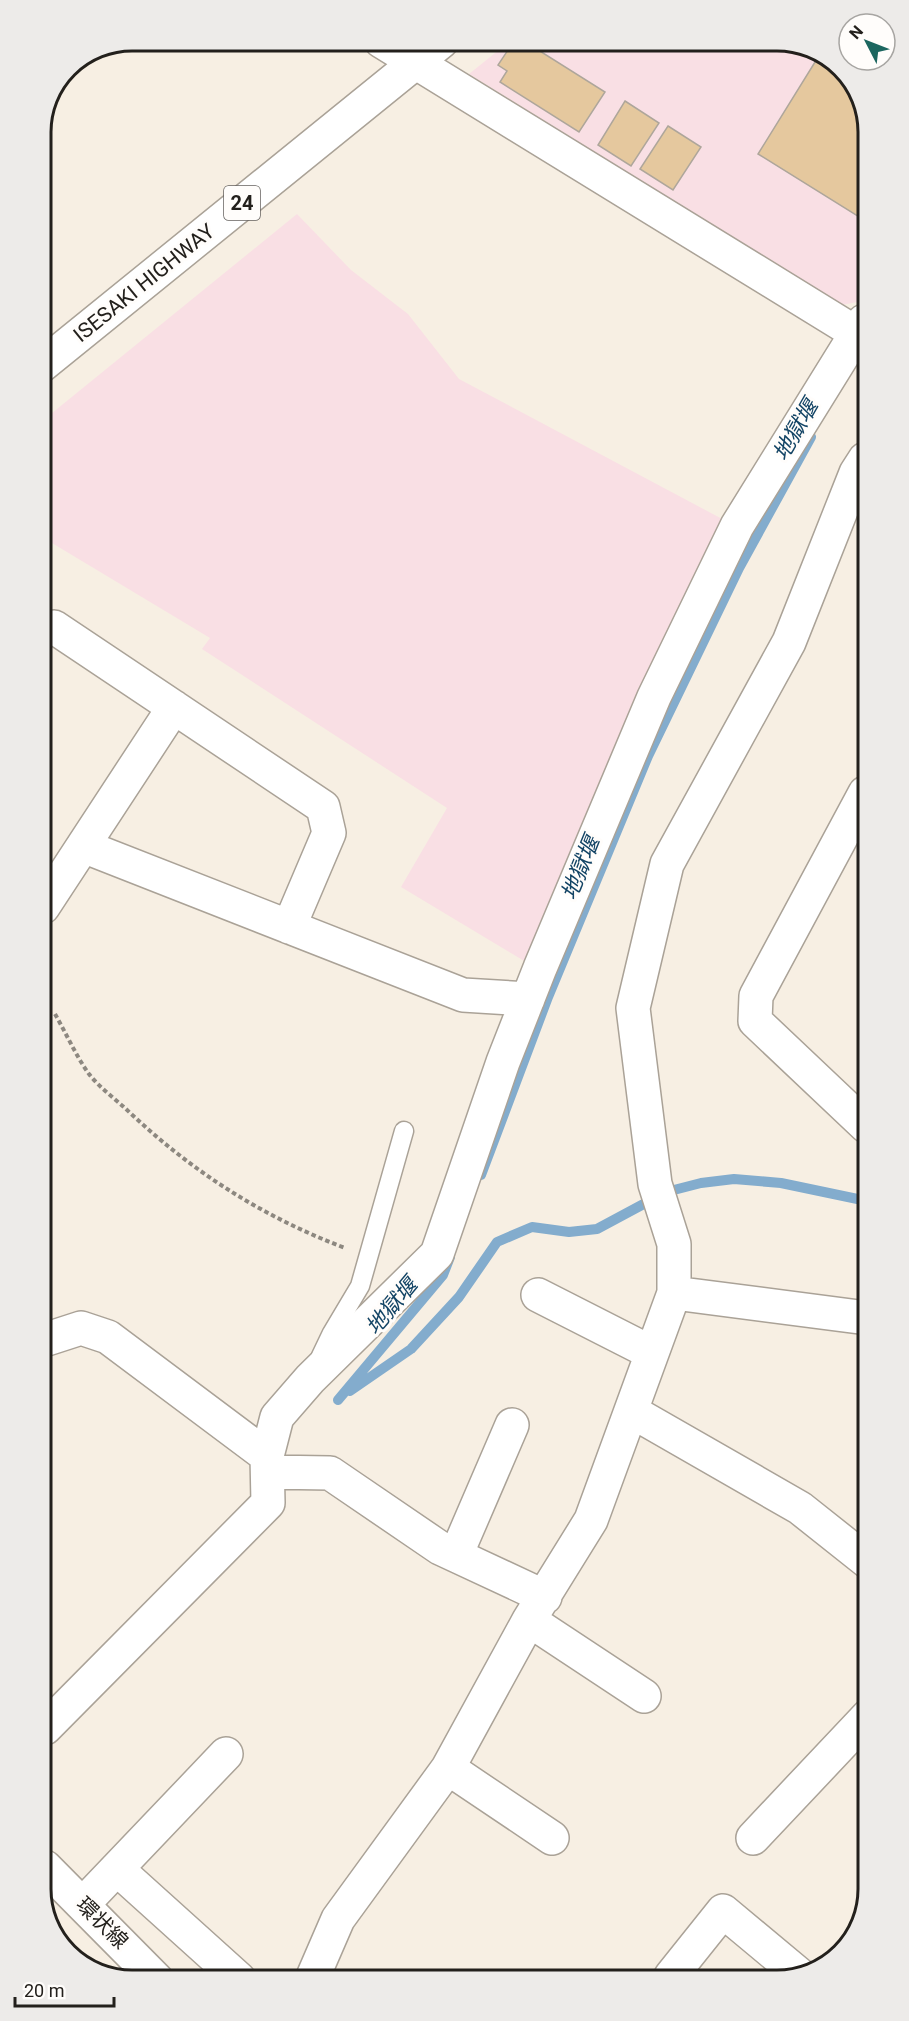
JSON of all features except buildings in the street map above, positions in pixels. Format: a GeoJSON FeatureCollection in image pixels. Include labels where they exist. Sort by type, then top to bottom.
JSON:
{"type":"FeatureCollection","features":[{"type":"Feature","properties":{"kind":"street"},"geometry":{"type":"LineString","coordinates":[[398,51],[858,326]]}},
{"type":"Feature","properties":{"kind":"street","name":"ISESAKI HIGHWAY"},"geometry":{"type":"LineString","coordinates":[[51,358],[430,51]]}},
{"type":"Feature","properties":{"kind":"street"},"geometry":{"type":"LineString","coordinates":[[51,1722],[268,1503],[268,1464],[277,1418],[309,1379],[436,1254],[503,1062],[654,697],[732,537],[858,330]]}},
{"type":"Feature","properties":{"kind":"street"},"geometry":{"type":"LineString","coordinates":[[316,1970],[338,1919],[448,1768],[537,1609],[591,1520],[674,1293],[674,1244],[655,1184],[633,1008],[668,864],[789,642],[858,470]]}},
{"type":"Feature","properties":{"kind":"street"},"geometry":{"type":"LineString","coordinates":[[51,628],[54,627],[323,807],[329,833],[289,927]]}},
{"type":"Feature","properties":{"kind":"street"},"geometry":{"type":"LineString","coordinates":[[51,884],[82,846],[174,707]]}},
{"type":"Feature","properties":{"kind":"street"},"geometry":{"type":"LineString","coordinates":[[858,829],[756,996],[755,1021],[858,1118]]}},
{"type":"Feature","properties":{"kind":"street"},"geometry":{"type":"LineString","coordinates":[[82,846],[463,995],[528,999]]}},
{"type":"Feature","properties":{"kind":"street"},"geometry":{"type":"LineString","coordinates":[[674,1293],[858,1317]]}},
{"type":"Feature","properties":{"kind":"street"},"geometry":{"type":"LineString","coordinates":[[538,1295],[652,1353]]}},
{"type":"Feature","properties":{"kind":"street"},"geometry":{"type":"LineString","coordinates":[[51,1338],[81,1328],[108,1337],[268,1464],[330,1473],[537,1609],[644,1696]]}},
{"type":"Feature","properties":{"kind":"street"},"geometry":{"type":"LineString","coordinates":[[631,1411],[800,1508],[858,1554]]}},
{"type":"Feature","properties":{"kind":"street"},"geometry":{"type":"LineString","coordinates":[[456,1555],[512,1425]]}},
{"type":"Feature","properties":{"kind":"street"},"geometry":{"type":"LineString","coordinates":[[753,1838],[858,1727]]}},
{"type":"Feature","properties":{"kind":"street"},"geometry":{"type":"LineString","coordinates":[[83,1904],[226,1754]]}},
{"type":"Feature","properties":{"kind":"street"},"geometry":{"type":"LineString","coordinates":[[448,1768],[552,1838]]}},
{"type":"Feature","properties":{"kind":"street"},"geometry":{"type":"LineString","coordinates":[[117,1869],[227,1970]]}},
{"type":"Feature","properties":{"kind":"street","name":"環状線"},"geometry":{"type":"LineString","coordinates":[[51,1873],[147,1970]]}},
{"type":"Feature","properties":{"kind":"street"},"geometry":{"type":"LineString","coordinates":[[677,1970],[723,1911],[792,1968]]}},
{"type":"Feature","properties":{"kind":"lane"},"geometry":{"type":"LineString","coordinates":[[309,1379],[332,1333],[360,1286],[404,1131]]}},
{"type":"Feature","properties":{"kind":"path"},"geometry":{"type":"LineString","coordinates":[[56,1014],[89,1074],[137,1120],[195,1168],[230,1193],[310,1235],[368,1257]]}},
{"type":"Feature","properties":{"kind":"shaded area"},"geometry":{"type":"Polygon","coordinates":[[[498,51],[783,51],[818,62],[834,75],[850,96],[858,132],[858,301],[842,305],[469,74],[498,51]]]}},
{"type":"Feature","properties":{"kind":"shaded area"},"geometry":{"type":"Polygon","coordinates":[[[297,214],[351,270],[408,314],[459,379],[726,521],[526,962],[401,887],[447,808],[202,649],[210,638],[51,542],[51,414],[297,214]]]}},
{"type":"Feature","properties":{"kind":"waterway","name":"地獄堰"},"geometry":{"type":"LineString","coordinates":[[481,1175],[548,997],[648,756],[739,568],[811,437]]}},
{"type":"Feature","properties":{"kind":"waterway"},"geometry":{"type":"LineString","coordinates":[[350,1391],[411,1349],[459,1297],[497,1242],[532,1227],[569,1232],[597,1229],[666,1192],[701,1183],[734,1179],[781,1183],[858,1199]]}},
{"type":"Feature","properties":{"kind":"waterway","name":"地獄堰"},"geometry":{"type":"LineString","coordinates":[[338,1400],[443,1275],[450,1257]]}}]}
